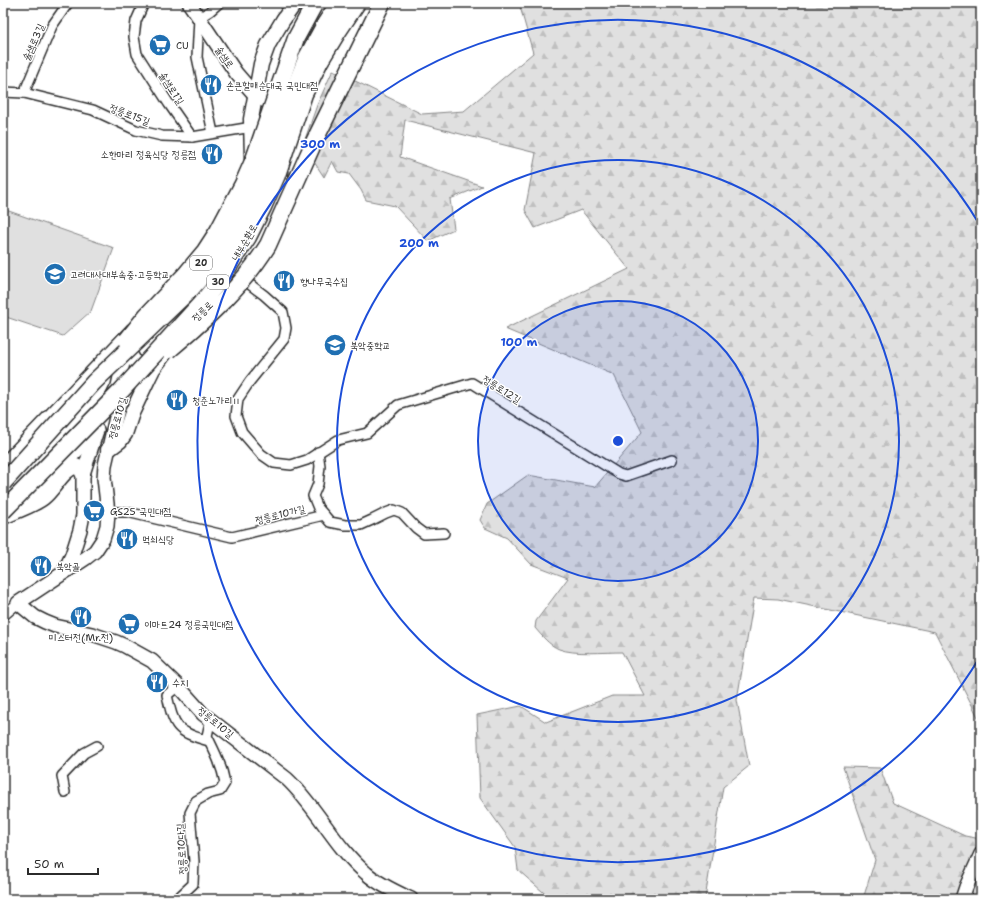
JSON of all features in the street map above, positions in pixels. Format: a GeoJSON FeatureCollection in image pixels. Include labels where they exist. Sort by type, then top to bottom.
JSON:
{"type":"FeatureCollection","features":[{"type":"Feature","properties":{"kind":"highway"},"geometry":{"type":"LineString","coordinates":[[94,382],[146,315],[185,275],[205,251],[218,231],[252,166],[296,38],[315,3]]}},
{"type":"Feature","properties":{"kind":"highway","name":"내부순환로"},"geometry":{"type":"LineString","coordinates":[[3,483],[94,382],[185,295],[220,254],[239,224],[266,170],[284,115],[308,56],[325,24],[339,3]]}},
{"type":"Feature","properties":{"kind":"highway","name":"내부순환로"},"geometry":{"type":"LineString","coordinates":[[3,510],[204,300],[219,281],[248,237],[272,187],[296,117],[320,61],[357,3]]}},
{"type":"Feature","properties":{"kind":"highway"},"geometry":{"type":"LineString","coordinates":[[120,389],[177,344],[222,302],[252,268],[268,245],[313,144],[382,3]]}},
{"type":"Feature","properties":{"kind":"highway"},"geometry":{"type":"LineString","coordinates":[[3,518],[20,493]]}},
{"type":"Feature","properties":{"kind":"main road","name":"솔샘로"},"geometry":{"type":"LineString","coordinates":[[190,3],[236,73],[255,96],[274,106]]}},
{"type":"Feature","properties":{"kind":"main road","name":"20"},"geometry":{"type":"LineString","coordinates":[[3,466],[182,283],[221,237],[244,192],[252,157],[252,126],[255,96],[261,64],[268,45],[295,3]]}},
{"type":"Feature","properties":{"kind":"main road","name":"정릉로"},"geometry":{"type":"LineString","coordinates":[[3,500],[120,389],[138,368],[208,307],[254,250],[268,222],[280,188],[282,172],[274,106],[279,72],[294,36],[322,3]]}},
{"type":"Feature","properties":{"kind":"main road"},"geometry":{"type":"LineString","coordinates":[[108,450],[120,441],[125,434],[132,413],[153,369],[183,330]]}},
{"type":"Feature","properties":{"kind":"main road","name":"정릉로10길"},"geometry":{"type":"LineString","coordinates":[[64,572],[73,552],[82,521],[83,474],[96,431],[120,389],[124,341]]}},
{"type":"Feature","properties":{"kind":"main road"},"geometry":{"type":"LineString","coordinates":[[124,341],[138,368]]}},
{"type":"Feature","properties":{"kind":"main road","name":"정릉로10길"},"geometry":{"type":"LineString","coordinates":[[138,368],[119,404],[108,450],[104,478],[108,512],[107,526],[102,539],[95,551],[18,603],[35,617],[55,626],[92,634],[124,646],[152,662],[178,686],[203,714],[287,778],[300,790],[336,841],[357,865],[367,874],[411,899]]}},
{"type":"Feature","properties":{"kind":"main road"},"geometry":{"type":"LineString","coordinates":[[3,518],[43,498],[50,492],[96,431]]}},
{"type":"Feature","properties":{"kind":"main road"},"geometry":{"type":"LineString","coordinates":[[3,510],[17,499],[40,486],[96,431]]}},
{"type":"Feature","properties":{"kind":"main road"},"geometry":{"type":"LineString","coordinates":[[66,471],[76,466],[83,474]]}},
{"type":"Feature","properties":{"kind":"main road"},"geometry":{"type":"LineString","coordinates":[[73,552],[73,556],[76,559],[84,559]]}},
{"type":"Feature","properties":{"kind":"main road"},"geometry":{"type":"LineString","coordinates":[[962,899],[981,854]]}},
{"type":"Feature","properties":{"kind":"street","name":"솔샘로3길"},"geometry":{"type":"LineString","coordinates":[[24,92],[52,26],[68,3]]}},
{"type":"Feature","properties":{"kind":"street","name":"솔샘로1길"},"geometry":{"type":"LineString","coordinates":[[144,3],[136,21],[134,37],[137,54],[192,137]]}},
{"type":"Feature","properties":{"kind":"street"},"geometry":{"type":"LineString","coordinates":[[213,133],[197,57],[199,18],[219,3]]}},
{"type":"Feature","properties":{"kind":"street","name":"정릉로15길"},"geometry":{"type":"LineString","coordinates":[[3,92],[24,92],[93,110],[136,130],[162,136],[192,137],[252,126]]}},
{"type":"Feature","properties":{"kind":"street","name":"정릉로12길"},"geometry":{"type":"LineString","coordinates":[[236,274],[264,295],[283,312],[286,328],[284,339],[250,380],[238,399],[236,416],[242,432],[261,454],[274,464],[291,465],[307,460],[338,440],[367,433],[398,405],[472,383],[619,474],[626,476],[672,460]]}},
{"type":"Feature","properties":{"kind":"street"},"geometry":{"type":"LineString","coordinates":[[96,431],[112,436]]}},
{"type":"Feature","properties":{"kind":"street"},"geometry":{"type":"LineString","coordinates":[[318,452],[320,466],[318,484],[313,496],[318,508],[330,522],[345,525],[361,525],[386,512],[394,510],[402,513],[424,534],[444,532]]}},
{"type":"Feature","properties":{"kind":"street","name":"정릉로10가길"},"geometry":{"type":"LineString","coordinates":[[108,512],[127,512],[232,537],[324,515]]}},
{"type":"Feature","properties":{"kind":"street"},"geometry":{"type":"LineString","coordinates":[[3,616],[18,603]]}},
{"type":"Feature","properties":{"kind":"street"},"geometry":{"type":"LineString","coordinates":[[178,686],[167,695],[173,721],[184,732],[209,741]]}},
{"type":"Feature","properties":{"kind":"street"},"geometry":{"type":"LineString","coordinates":[[209,741],[207,736],[209,727],[213,721]]}},
{"type":"Feature","properties":{"kind":"street","name":"정릉로10다길"},"geometry":{"type":"LineString","coordinates":[[177,899],[193,884],[194,862],[190,813],[196,800],[208,794],[220,791],[225,783],[222,769],[209,741]]}},
{"type":"Feature","properties":{"kind":"street"},"geometry":{"type":"LineString","coordinates":[[65,792],[62,776],[84,753],[97,746]]}},
{"type":"Feature","properties":{"kind":"green space"},"geometry":{"type":"Polygon","coordinates":[[[519,3],[981,3],[981,723],[935,632],[778,599],[754,598],[737,700],[749,766],[723,787],[705,899],[551,899],[518,870],[515,847],[480,798],[477,715],[521,706],[546,722],[612,696],[645,696],[622,652],[581,653],[565,651],[555,647],[543,637],[535,628],[536,621],[568,578],[531,564],[507,538],[485,528],[480,520],[487,504],[528,475],[595,487],[642,432],[614,375],[505,329],[629,269],[581,210],[535,228],[525,210],[536,153],[405,120],[400,157],[482,186],[450,199],[454,229],[428,241],[395,206],[366,200],[361,190],[349,174],[338,172],[332,161],[324,177],[303,145],[317,105],[333,70],[422,114],[464,111],[533,53],[519,3]]]}},
{"type":"Feature","properties":{"kind":"green space"},"geometry":{"type":"Polygon","coordinates":[[[3,209],[114,248],[91,311],[63,336],[3,316],[3,209]]]}},
{"type":"Feature","properties":{"kind":"green space"},"geometry":{"type":"Polygon","coordinates":[[[843,767],[880,768],[893,803],[965,836],[981,839],[981,899],[863,899],[875,860],[843,767]]]}},
{"type":"Feature","properties":{"kind":"place","name":"CU"},"geometry":{"type":"Point","coordinates":[160,45]}},
{"type":"Feature","properties":{"kind":"place","name":"손큰할매순대국 국민대점"},"geometry":{"type":"Point","coordinates":[211,85]}},
{"type":"Feature","properties":{"kind":"place","name":"소한마리 정육식당 정릉점"},"geometry":{"type":"Point","coordinates":[212,154]}},
{"type":"Feature","properties":{"kind":"place","name":"고려대사대부속중·고등학교"},"geometry":{"type":"Point","coordinates":[55,274]}},
{"type":"Feature","properties":{"kind":"place","name":"향나무국수집"},"geometry":{"type":"Point","coordinates":[284,281]}},
{"type":"Feature","properties":{"kind":"place","name":"북악중학교"},"geometry":{"type":"Point","coordinates":[335,345]}},
{"type":"Feature","properties":{"kind":"place","name":"청춘노가리Ⅱ"},"geometry":{"type":"Point","coordinates":[177,400]}},
{"type":"Feature","properties":{"kind":"place","name":"GS25 국민대점"},"geometry":{"type":"Point","coordinates":[94,511]}},
{"type":"Feature","properties":{"kind":"place","name":"먹쇠식당"},"geometry":{"type":"Point","coordinates":[127,539]}},
{"type":"Feature","properties":{"kind":"place","name":"북악골"},"geometry":{"type":"Point","coordinates":[41,566]}},
{"type":"Feature","properties":{"kind":"place","name":"미스터전(Mr.전)"},"geometry":{"type":"Point","coordinates":[81,617]}},
{"type":"Feature","properties":{"kind":"place","name":"이마트24 정릉국민대점"},"geometry":{"type":"Point","coordinates":[129,624]}},
{"type":"Feature","properties":{"kind":"place","name":"수지"},"geometry":{"type":"Point","coordinates":[157,682]}}]}
